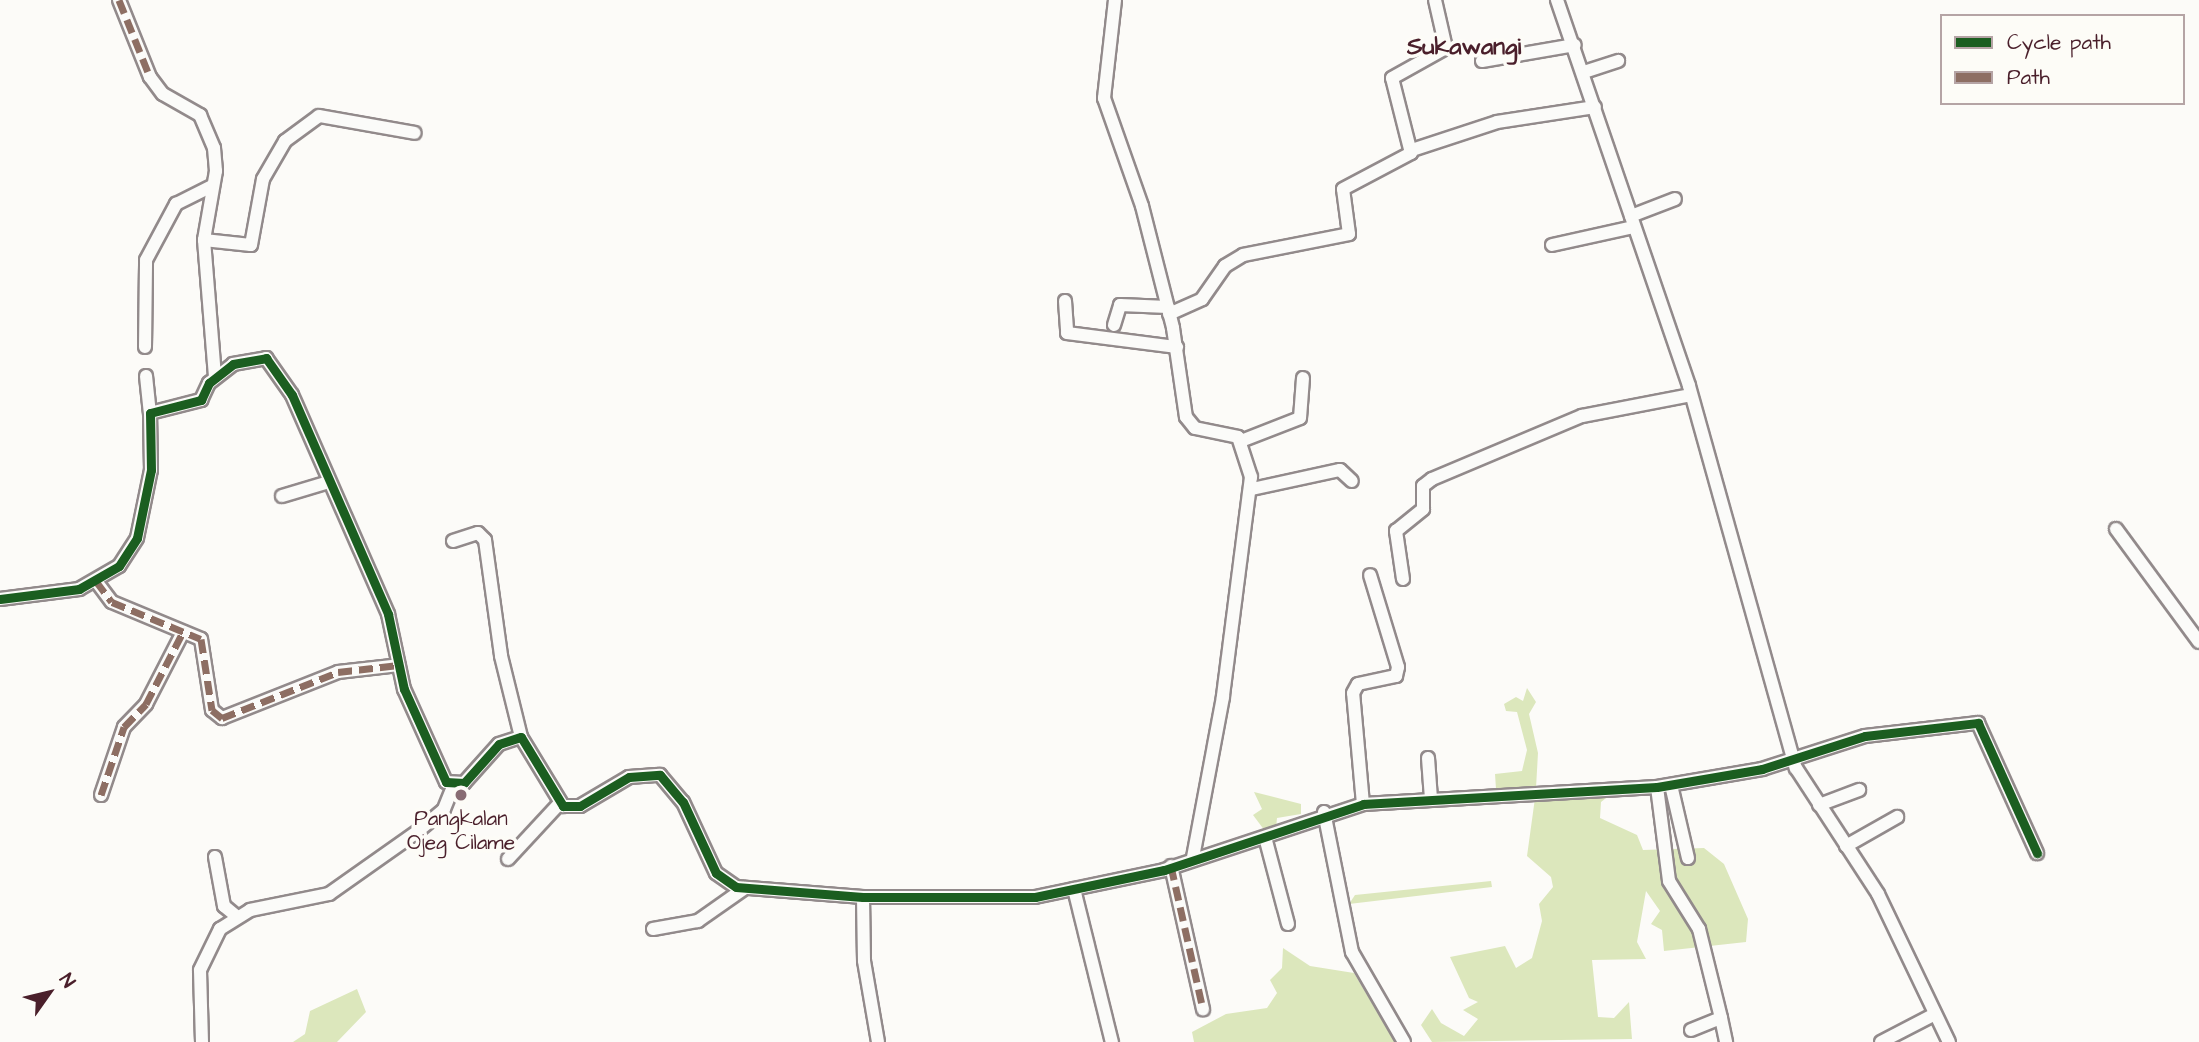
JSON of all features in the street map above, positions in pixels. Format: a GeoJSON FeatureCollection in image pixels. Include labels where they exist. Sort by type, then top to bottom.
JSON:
{"type":"FeatureCollection","features":[{"type":"Feature","properties":{"kind":"street"},"geometry":{"type":"LineString","coordinates":[[119,0],[154,85],[204,120],[217,164],[204,240],[215,376]]}},
{"type":"Feature","properties":{"kind":"street"},"geometry":{"type":"LineString","coordinates":[[1115,0],[1104,98],[1169,311],[1189,423],[1241,441],[1300,418],[1303,378]]}},
{"type":"Feature","properties":{"kind":"street"},"geometry":{"type":"LineString","coordinates":[[1412,150],[1392,75],[1446,48],[1435,0]]}},
{"type":"Feature","properties":{"kind":"street"},"geometry":{"type":"LineString","coordinates":[[1557,0],[1584,72],[1691,395],[1793,760],[1882,902],[1948,1042]]}},
{"type":"Feature","properties":{"kind":"street"},"geometry":{"type":"LineString","coordinates":[[1482,61],[1575,46]]}},
{"type":"Feature","properties":{"kind":"street"},"geometry":{"type":"LineString","coordinates":[[1584,72],[1618,61]]}},
{"type":"Feature","properties":{"kind":"street"},"geometry":{"type":"LineString","coordinates":[[1114,325],[1120,305],[1169,311],[1202,299],[1225,266],[1242,256],[1349,234],[1343,189],[1412,150],[1497,121],[1595,107]]}},
{"type":"Feature","properties":{"kind":"street"},"geometry":{"type":"LineString","coordinates":[[204,240],[251,245],[263,179],[285,142],[318,116],[415,133]]}},
{"type":"Feature","properties":{"kind":"street"},"geometry":{"type":"LineString","coordinates":[[145,347],[147,257],[176,204],[212,186]]}},
{"type":"Feature","properties":{"kind":"street"},"geometry":{"type":"LineString","coordinates":[[1552,245],[1633,222],[1675,199]]}},
{"type":"Feature","properties":{"kind":"street"},"geometry":{"type":"LineString","coordinates":[[1065,301],[1068,333],[1177,347]]}},
{"type":"Feature","properties":{"kind":"street"},"geometry":{"type":"LineString","coordinates":[[150,413],[202,399],[215,376],[237,362],[270,360],[292,395],[388,614],[399,665],[428,751],[453,787]]}},
{"type":"Feature","properties":{"kind":"street"},"geometry":{"type":"LineString","coordinates":[[0,599],[96,581],[119,566],[137,538],[152,467],[146,376]]}},
{"type":"Feature","properties":{"kind":"street"},"geometry":{"type":"LineString","coordinates":[[1403,579],[1396,531],[1423,509],[1423,486],[1432,479],[1582,416],[1691,395]]}},
{"type":"Feature","properties":{"kind":"street"},"geometry":{"type":"LineString","coordinates":[[1193,857],[1208,795],[1252,489],[1241,441]]}},
{"type":"Feature","properties":{"kind":"street"},"geometry":{"type":"LineString","coordinates":[[1252,489],[1340,470],[1352,481]]}},
{"type":"Feature","properties":{"kind":"street"},"geometry":{"type":"LineString","coordinates":[[282,496],[329,482]]}},
{"type":"Feature","properties":{"kind":"street"},"geometry":{"type":"LineString","coordinates":[[2116,529],[2199,642]]}},
{"type":"Feature","properties":{"kind":"street"},"geometry":{"type":"LineString","coordinates":[[453,541],[478,533],[485,540],[501,656],[521,737],[559,804]]}},
{"type":"Feature","properties":{"kind":"street"},"geometry":{"type":"LineString","coordinates":[[1363,804],[1353,693],[1358,684],[1396,676],[1398,667],[1370,575]]}},
{"type":"Feature","properties":{"kind":"street"},"geometry":{"type":"LineString","coordinates":[[96,581],[112,602],[203,642],[211,706],[222,718],[338,672],[399,665]]}},
{"type":"Feature","properties":{"kind":"street"},"geometry":{"type":"LineString","coordinates":[[101,795],[124,727],[146,705],[183,632]]}},
{"type":"Feature","properties":{"kind":"street"},"geometry":{"type":"LineString","coordinates":[[559,804],[580,806],[629,777],[664,777],[716,873],[745,888],[863,897],[1002,900],[1074,889],[1171,866],[1193,857],[1265,837],[1324,812],[1363,804],[1657,787],[1793,760],[1865,736],[1981,724],[2037,853]]}},
{"type":"Feature","properties":{"kind":"street"},"geometry":{"type":"LineString","coordinates":[[202,1042],[200,970],[235,915],[329,894],[417,832],[444,809],[453,787],[499,744],[521,737]]}},
{"type":"Feature","properties":{"kind":"street"},"geometry":{"type":"LineString","coordinates":[[1428,758],[1431,799]]}},
{"type":"Feature","properties":{"kind":"street"},"geometry":{"type":"LineString","coordinates":[[1671,785],[1688,858]]}},
{"type":"Feature","properties":{"kind":"street"},"geometry":{"type":"LineString","coordinates":[[1657,787],[1669,881],[1699,929],[1726,1042]]}},
{"type":"Feature","properties":{"kind":"street"},"geometry":{"type":"LineString","coordinates":[[1819,805],[1859,790]]}},
{"type":"Feature","properties":{"kind":"street"},"geometry":{"type":"LineString","coordinates":[[508,859],[559,804]]}},
{"type":"Feature","properties":{"kind":"street"},"geometry":{"type":"LineString","coordinates":[[1324,812],[1352,952],[1404,1042]]}},
{"type":"Feature","properties":{"kind":"street"},"geometry":{"type":"LineString","coordinates":[[1846,846],[1897,817]]}},
{"type":"Feature","properties":{"kind":"street"},"geometry":{"type":"LineString","coordinates":[[1265,837],[1288,924]]}},
{"type":"Feature","properties":{"kind":"street"},"geometry":{"type":"LineString","coordinates":[[215,857],[224,906],[235,915]]}},
{"type":"Feature","properties":{"kind":"street"},"geometry":{"type":"LineString","coordinates":[[1171,866],[1203,1009]]}},
{"type":"Feature","properties":{"kind":"street"},"geometry":{"type":"LineString","coordinates":[[653,929],[698,921],[745,888]]}},
{"type":"Feature","properties":{"kind":"street"},"geometry":{"type":"LineString","coordinates":[[1074,889],[1112,1042]]}},
{"type":"Feature","properties":{"kind":"street"},"geometry":{"type":"LineString","coordinates":[[863,897],[864,961],[878,1042]]}},
{"type":"Feature","properties":{"kind":"street"},"geometry":{"type":"LineString","coordinates":[[1881,1042],[1933,1015]]}},
{"type":"Feature","properties":{"kind":"street"},"geometry":{"type":"LineString","coordinates":[[1691,1030],[1721,1018]]}},
{"type":"Feature","properties":{"kind":"green space"},"geometry":{"type":"Polygon","coordinates":[[[1527,688],[1536,702],[1529,714],[1538,753],[1536,788],[1496,789],[1495,774],[1522,771],[1527,750],[1517,712],[1506,711],[1504,704],[1516,697],[1523,701],[1527,688]]]}},
{"type":"Feature","properties":{"kind":"green space"},"geometry":{"type":"Polygon","coordinates":[[[1254,792],[1301,804],[1301,814],[1277,818],[1276,828],[1265,831],[1253,815],[1262,809],[1254,792]]]}},
{"type":"Feature","properties":{"kind":"green space"},"geometry":{"type":"Polygon","coordinates":[[[1610,795],[1601,802],[1600,818],[1637,835],[1643,850],[1704,848],[1724,864],[1748,919],[1746,942],[1664,951],[1662,930],[1651,924],[1660,911],[1646,891],[1637,942],[1646,959],[1592,960],[1598,1017],[1614,1018],[1629,1002],[1632,1039],[1432,1042],[1421,1025],[1432,1009],[1441,1023],[1464,1036],[1478,1019],[1463,1010],[1478,1002],[1469,998],[1450,957],[1505,946],[1516,968],[1532,958],[1542,921],[1539,904],[1553,887],[1551,877],[1527,856],[1535,798],[1610,795]]]}},
{"type":"Feature","properties":{"kind":"green space"},"geometry":{"type":"Polygon","coordinates":[[[1491,881],[1492,887],[1349,904],[1355,895],[1491,881]]]}},
{"type":"Feature","properties":{"kind":"green space"},"geometry":{"type":"Polygon","coordinates":[[[1283,948],[1310,966],[1354,973],[1395,1042],[1194,1042],[1192,1032],[1226,1014],[1267,1008],[1277,993],[1270,980],[1282,968],[1283,948]]]}},
{"type":"Feature","properties":{"kind":"green space"},"geometry":{"type":"Polygon","coordinates":[[[357,989],[366,1012],[337,1042],[293,1042],[305,1034],[310,1011],[357,989]]]}},
{"type":"Feature","properties":{"kind":"marked path"},"geometry":{"type":"LineString","coordinates":[[119,0],[150,77]]}},
{"type":"Feature","properties":{"kind":"marked path"},"geometry":{"type":"LineString","coordinates":[[96,581],[112,602],[201,639],[212,710],[222,718],[338,672],[399,665]]}},
{"type":"Feature","properties":{"kind":"marked path"},"geometry":{"type":"LineString","coordinates":[[101,795],[124,727],[146,704],[183,632]]}},
{"type":"Feature","properties":{"kind":"marked path"},"geometry":{"type":"LineString","coordinates":[[1171,866],[1203,1009]]}},
{"type":"Feature","properties":{"kind":"cycle path"},"geometry":{"type":"LineString","coordinates":[[0,599],[79,589],[119,566],[137,538],[151,470],[150,413],[201,400],[209,383],[233,364],[266,358],[292,395],[388,614],[404,689],[446,782],[464,783],[499,744],[521,737],[563,806],[580,806],[629,777],[660,775],[683,802],[716,873],[736,887],[863,897],[1035,897],[1164,870],[1363,804],[1657,787],[1762,769],[1865,736],[1978,723],[2037,853]]}},
{"type":"Feature","properties":{"kind":"place","name":"Pangkalan Ojeg Cilame"},"geometry":{"type":"Point","coordinates":[461,795]}},
{"type":"Feature","properties":{"kind":"district","name":"Sukawangi"},"geometry":{"type":"Point","coordinates":[1464,48]}}]}
